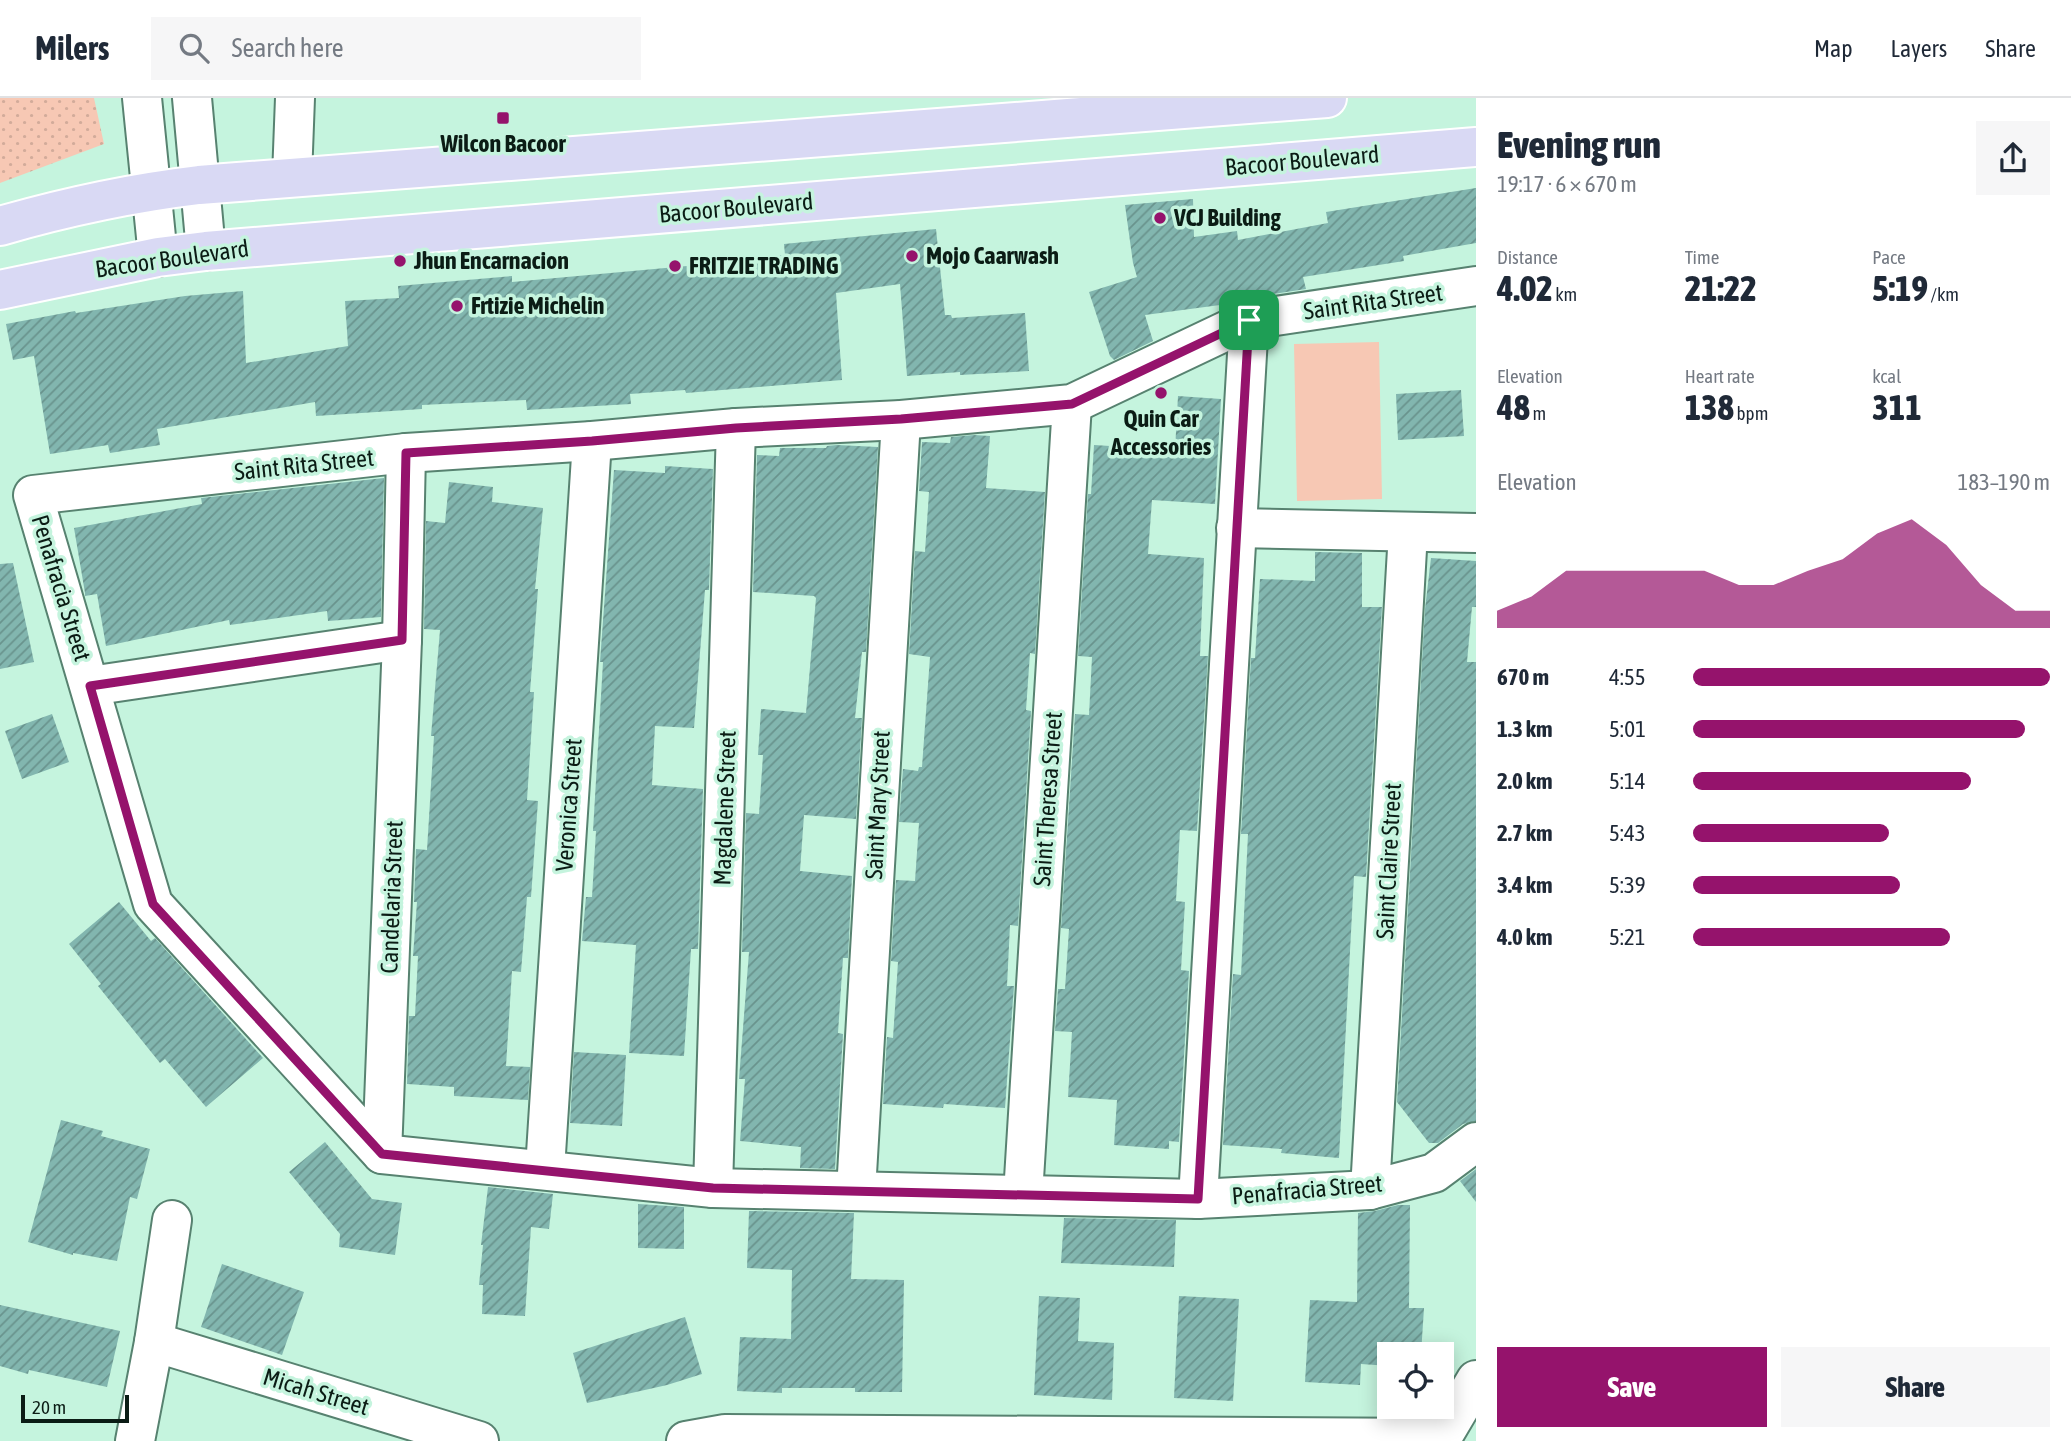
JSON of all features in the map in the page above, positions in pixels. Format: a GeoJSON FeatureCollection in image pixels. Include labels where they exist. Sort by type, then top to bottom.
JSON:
{"type":"FeatureCollection","features":[{"type":"Feature","properties":{"kind":"main road"},"geometry":{"type":"LineString","coordinates":[[0,226],[151,190],[199,185],[1086,107],[1327,98]]}},
{"type":"Feature","properties":{"kind":"main road","name":"Bacoor Boulevard"},"geometry":{"type":"LineString","coordinates":[[0,290],[158,257],[206,251],[1476,147]]}},
{"type":"Feature","properties":{"kind":"street"},"geometry":{"type":"LineString","coordinates":[[142,98],[158,257]]}},
{"type":"Feature","properties":{"kind":"street"},"geometry":{"type":"LineString","coordinates":[[192,98],[206,251]]}},
{"type":"Feature","properties":{"kind":"street"},"geometry":{"type":"LineString","coordinates":[[292,177],[295,98]]}},
{"type":"Feature","properties":{"kind":"street","name":"Saint Rita Street"},"geometry":{"type":"LineString","coordinates":[[33,495],[406,453],[736,428],[901,419],[1072,404],[1249,320],[1476,286]]}},
{"type":"Feature","properties":{"kind":"street"},"geometry":{"type":"LineString","coordinates":[[1198,1199],[1249,320]]}},
{"type":"Feature","properties":{"kind":"street","name":"Saint Theresa Street"},"geometry":{"type":"LineString","coordinates":[[1023,1195],[1072,404]]}},
{"type":"Feature","properties":{"kind":"street","name":"Saint Mary Street"},"geometry":{"type":"LineString","coordinates":[[856,1191],[901,419]]}},
{"type":"Feature","properties":{"kind":"street","name":"Magdalene Street"},"geometry":{"type":"LineString","coordinates":[[713,1188],[736,428]]}},
{"type":"Feature","properties":{"kind":"street","name":"Veronica Street"},"geometry":{"type":"LineString","coordinates":[[545,1169],[592,441]]}},
{"type":"Feature","properties":{"kind":"street","name":"Candelaria Street"},"geometry":{"type":"LineString","coordinates":[[382,1154],[402,640],[406,453]]}},
{"type":"Feature","properties":{"kind":"street","name":"Penafracia Street"},"geometry":{"type":"LineString","coordinates":[[33,495],[153,904],[382,1154],[713,1188],[1198,1199],[1370,1190],[1434,1173],[1476,1142]]}},
{"type":"Feature","properties":{"kind":"street"},"geometry":{"type":"LineString","coordinates":[[1236,528],[1476,533]]}},
{"type":"Feature","properties":{"kind":"street","name":"Saint Claire Street"},"geometry":{"type":"LineString","coordinates":[[1370,1190],[1408,531]]}},
{"type":"Feature","properties":{"kind":"street"},"geometry":{"type":"LineString","coordinates":[[90,686],[402,640]]}},
{"type":"Feature","properties":{"kind":"street"},"geometry":{"type":"LineString","coordinates":[[135,1441],[154,1342],[172,1220]]}},
{"type":"Feature","properties":{"kind":"street","name":"Micah Street"},"geometry":{"type":"LineString","coordinates":[[154,1342],[402,1430],[479,1441]]}},
{"type":"Feature","properties":{"kind":"street"},"geometry":{"type":"LineString","coordinates":[[686,1441],[725,1434],[1441,1439],[1476,1380]]}},
{"type":"Feature","properties":{"kind":"shaded area"},"geometry":{"type":"Polygon","coordinates":[[[0,98],[94,98],[104,144],[0,183],[0,98]]]}},
{"type":"Feature","properties":{"kind":"shaded area"},"geometry":{"type":"Polygon","coordinates":[[[1379,342],[1382,499],[1297,501],[1294,344],[1379,342]]]}},
{"type":"Feature","properties":{"kind":"building"},"geometry":{"type":"Polygon","coordinates":[[[1476,188],[1476,243],[1403,256],[1404,261],[1303,277],[1306,289],[1246,298],[1235,303],[1145,315],[1153,341],[1114,360],[1110,356],[1089,292],[1137,277],[1125,205],[1193,199],[1194,237],[1237,231],[1238,240],[1328,223],[1326,212],[1476,188]]]}},
{"type":"Feature","properties":{"kind":"building"},"geometry":{"type":"Polygon","coordinates":[[[936,229],[945,315],[951,315],[952,318],[1025,313],[1029,371],[907,376],[900,284],[836,293],[842,380],[686,393],[685,390],[630,394],[631,404],[527,410],[526,400],[422,405],[422,409],[316,416],[315,402],[157,429],[160,445],[110,453],[108,445],[50,454],[34,356],[13,360],[6,324],[75,311],[76,313],[185,296],[243,291],[246,363],[348,346],[345,301],[399,298],[398,286],[512,276],[512,282],[720,263],[720,257],[785,255],[784,244],[936,229]]]}},
{"type":"Feature","properties":{"kind":"building"},"geometry":{"type":"Polygon","coordinates":[[[1461,390],[1464,436],[1398,440],[1396,394],[1461,390]]]}},
{"type":"Feature","properties":{"kind":"building"},"geometry":{"type":"Polygon","coordinates":[[[1178,396],[1221,399],[1215,504],[1152,500],[1148,554],[1204,558],[1200,656],[1208,656],[1197,831],[1180,830],[1176,901],[1185,902],[1181,970],[1189,971],[1179,1142],[1169,1141],[1169,1149],[1114,1145],[1117,1100],[1068,1097],[1072,1032],[1055,1031],[1058,989],[1065,989],[1069,929],[1061,928],[1075,714],[1089,715],[1092,657],[1078,656],[1088,494],[1091,494],[1094,445],[1175,450],[1178,396]]]}},
{"type":"Feature","properties":{"kind":"building"},"geometry":{"type":"Polygon","coordinates":[[[990,436],[986,488],[1045,492],[1035,654],[1030,653],[1026,710],[1031,711],[1018,926],[1010,925],[1007,986],[1014,986],[1005,1108],[883,1104],[887,1037],[893,1038],[898,962],[891,961],[896,880],[915,881],[919,823],[899,822],[903,769],[918,771],[919,767],[922,767],[930,657],[909,654],[915,551],[925,552],[929,492],[919,491],[922,442],[950,443],[951,437],[990,436]]]}},
{"type":"Feature","properties":{"kind":"building"},"geometry":{"type":"Polygon","coordinates":[[[837,445],[878,447],[866,652],[862,652],[855,718],[862,718],[856,819],[804,815],[800,871],[852,876],[848,958],[843,958],[838,1033],[843,1034],[835,1169],[800,1168],[801,1147],[740,1141],[745,1079],[739,1079],[749,952],[742,952],[746,813],[759,814],[763,755],[758,755],[761,709],[806,713],[816,598],[753,592],[757,455],[779,456],[780,448],[826,448],[837,445]]]}},
{"type":"Feature","properties":{"kind":"building"},"geometry":{"type":"Polygon","coordinates":[[[665,466],[713,469],[709,590],[705,590],[694,728],[655,726],[652,785],[703,789],[698,949],[691,949],[684,1056],[629,1053],[636,945],[582,941],[586,897],[592,897],[603,662],[600,662],[614,470],[665,473],[665,466]]]}},
{"type":"Feature","properties":{"kind":"building"},"geometry":{"type":"Polygon","coordinates":[[[384,478],[381,617],[328,621],[327,611],[230,625],[229,620],[106,646],[97,594],[85,596],[74,528],[202,504],[201,498],[384,478]]]}},
{"type":"Feature","properties":{"kind":"building"},"geometry":{"type":"Polygon","coordinates":[[[449,482],[493,487],[492,502],[543,508],[535,589],[538,589],[530,692],[534,692],[527,800],[538,801],[531,897],[527,897],[521,972],[512,971],[506,1066],[530,1067],[528,1100],[454,1096],[454,1087],[407,1084],[409,1016],[415,1016],[418,956],[413,956],[417,902],[414,902],[416,849],[427,850],[434,736],[431,736],[440,630],[424,629],[426,521],[445,523],[449,482]]]}},
{"type":"Feature","properties":{"kind":"building"},"geometry":{"type":"Polygon","coordinates":[[[1315,552],[1362,553],[1362,607],[1382,607],[1366,877],[1354,876],[1339,1158],[1281,1153],[1282,1149],[1223,1145],[1233,974],[1241,975],[1248,834],[1241,834],[1251,658],[1255,658],[1260,579],[1315,581],[1315,552]]]}},
{"type":"Feature","properties":{"kind":"building"},"geometry":{"type":"Polygon","coordinates":[[[1431,558],[1476,561],[1476,607],[1472,607],[1467,662],[1476,662],[1476,1121],[1463,1124],[1438,1143],[1429,1143],[1397,1102],[1425,609],[1431,558]]]}},
{"type":"Feature","properties":{"kind":"building"},"geometry":{"type":"Polygon","coordinates":[[[13,563],[34,662],[0,669],[0,564],[13,563]]]}},
{"type":"Feature","properties":{"kind":"building"},"geometry":{"type":"Polygon","coordinates":[[[52,714],[69,762],[22,779],[5,731],[52,714]]]}},
{"type":"Feature","properties":{"kind":"building"},"geometry":{"type":"Polygon","coordinates":[[[119,902],[151,941],[155,938],[263,1058],[206,1107],[165,1059],[160,1063],[98,986],[101,984],[69,944],[119,902]]]}},
{"type":"Feature","properties":{"kind":"building"},"geometry":{"type":"Polygon","coordinates":[[[574,1052],[626,1055],[622,1126],[570,1123],[574,1052]]]}},
{"type":"Feature","properties":{"kind":"building"},"geometry":{"type":"Polygon","coordinates":[[[61,1120],[103,1131],[101,1136],[150,1149],[137,1199],[130,1197],[117,1261],[73,1255],[28,1242],[61,1120]]]}},
{"type":"Feature","properties":{"kind":"building"},"geometry":{"type":"Polygon","coordinates":[[[325,1142],[372,1199],[402,1203],[395,1255],[339,1247],[340,1234],[289,1172],[325,1142]]]}},
{"type":"Feature","properties":{"kind":"building"},"geometry":{"type":"Polygon","coordinates":[[[1476,1169],[1476,1202],[1460,1181],[1476,1169]]]}},
{"type":"Feature","properties":{"kind":"building"},"geometry":{"type":"Polygon","coordinates":[[[488,1187],[553,1194],[549,1229],[531,1227],[525,1316],[482,1314],[483,1285],[479,1285],[488,1187]]]}},
{"type":"Feature","properties":{"kind":"building"},"geometry":{"type":"Polygon","coordinates":[[[638,1204],[684,1207],[684,1249],[638,1248],[638,1204]]]}},
{"type":"Feature","properties":{"kind":"building"},"geometry":{"type":"Polygon","coordinates":[[[1410,1205],[1409,1308],[1424,1308],[1422,1342],[1377,1342],[1377,1365],[1361,1364],[1360,1385],[1305,1382],[1310,1300],[1357,1302],[1358,1213],[1410,1205]]]}},
{"type":"Feature","properties":{"kind":"building"},"geometry":{"type":"Polygon","coordinates":[[[749,1211],[854,1213],[851,1279],[904,1280],[902,1392],[855,1392],[855,1388],[782,1388],[782,1393],[737,1391],[740,1337],[791,1339],[792,1270],[747,1268],[749,1211]]]}},
{"type":"Feature","properties":{"kind":"building"},"geometry":{"type":"Polygon","coordinates":[[[1064,1218],[1176,1220],[1174,1267],[1061,1263],[1064,1218]]]}},
{"type":"Feature","properties":{"kind":"building"},"geometry":{"type":"Polygon","coordinates":[[[222,1264],[304,1292],[282,1355],[201,1327],[222,1264]]]}},
{"type":"Feature","properties":{"kind":"building"},"geometry":{"type":"Polygon","coordinates":[[[1039,1296],[1080,1298],[1078,1341],[1114,1343],[1112,1400],[1034,1395],[1039,1296]]]}},
{"type":"Feature","properties":{"kind":"building"},"geometry":{"type":"Polygon","coordinates":[[[1179,1296],[1239,1299],[1233,1401],[1174,1398],[1179,1296]]]}},
{"type":"Feature","properties":{"kind":"building"},"geometry":{"type":"Polygon","coordinates":[[[0,1305],[120,1331],[107,1387],[29,1370],[28,1374],[0,1366],[0,1305]]]}},
{"type":"Feature","properties":{"kind":"building"},"geometry":{"type":"Polygon","coordinates":[[[685,1317],[702,1374],[667,1385],[587,1403],[573,1353],[685,1317]]]}},
{"type":"Feature","properties":{"kind":"place","name":"Wilcon Bacoor"},"geometry":{"type":"Point","coordinates":[503,118]}},
{"type":"Feature","properties":{"kind":"place","name":"VCJ Building"},"geometry":{"type":"Point","coordinates":[1160,218]}},
{"type":"Feature","properties":{"kind":"place","name":"Mojo Caarwash"},"geometry":{"type":"Point","coordinates":[912,256]}},
{"type":"Feature","properties":{"kind":"place","name":"Jhun Encarnacion"},"geometry":{"type":"Point","coordinates":[400,261]}},
{"type":"Feature","properties":{"kind":"place","name":"FRITZIE TRADING"},"geometry":{"type":"Point","coordinates":[675,266]}},
{"type":"Feature","properties":{"kind":"place","name":"Frtizie Michelin"},"geometry":{"type":"Point","coordinates":[457,306]}},
{"type":"Feature","properties":{"kind":"place","name":"Quin Car Accessories"},"geometry":{"type":"Point","coordinates":[1161,393]}},
{"type":"Feature","properties":{"kind":"route"},"geometry":{"type":"LineString","coordinates":[[1249,320],[1198,1199],[713,1188],[382,1154],[153,904],[90,686],[402,640],[406,453],[736,428],[901,419],[1072,404],[1249,320]]}}]}
